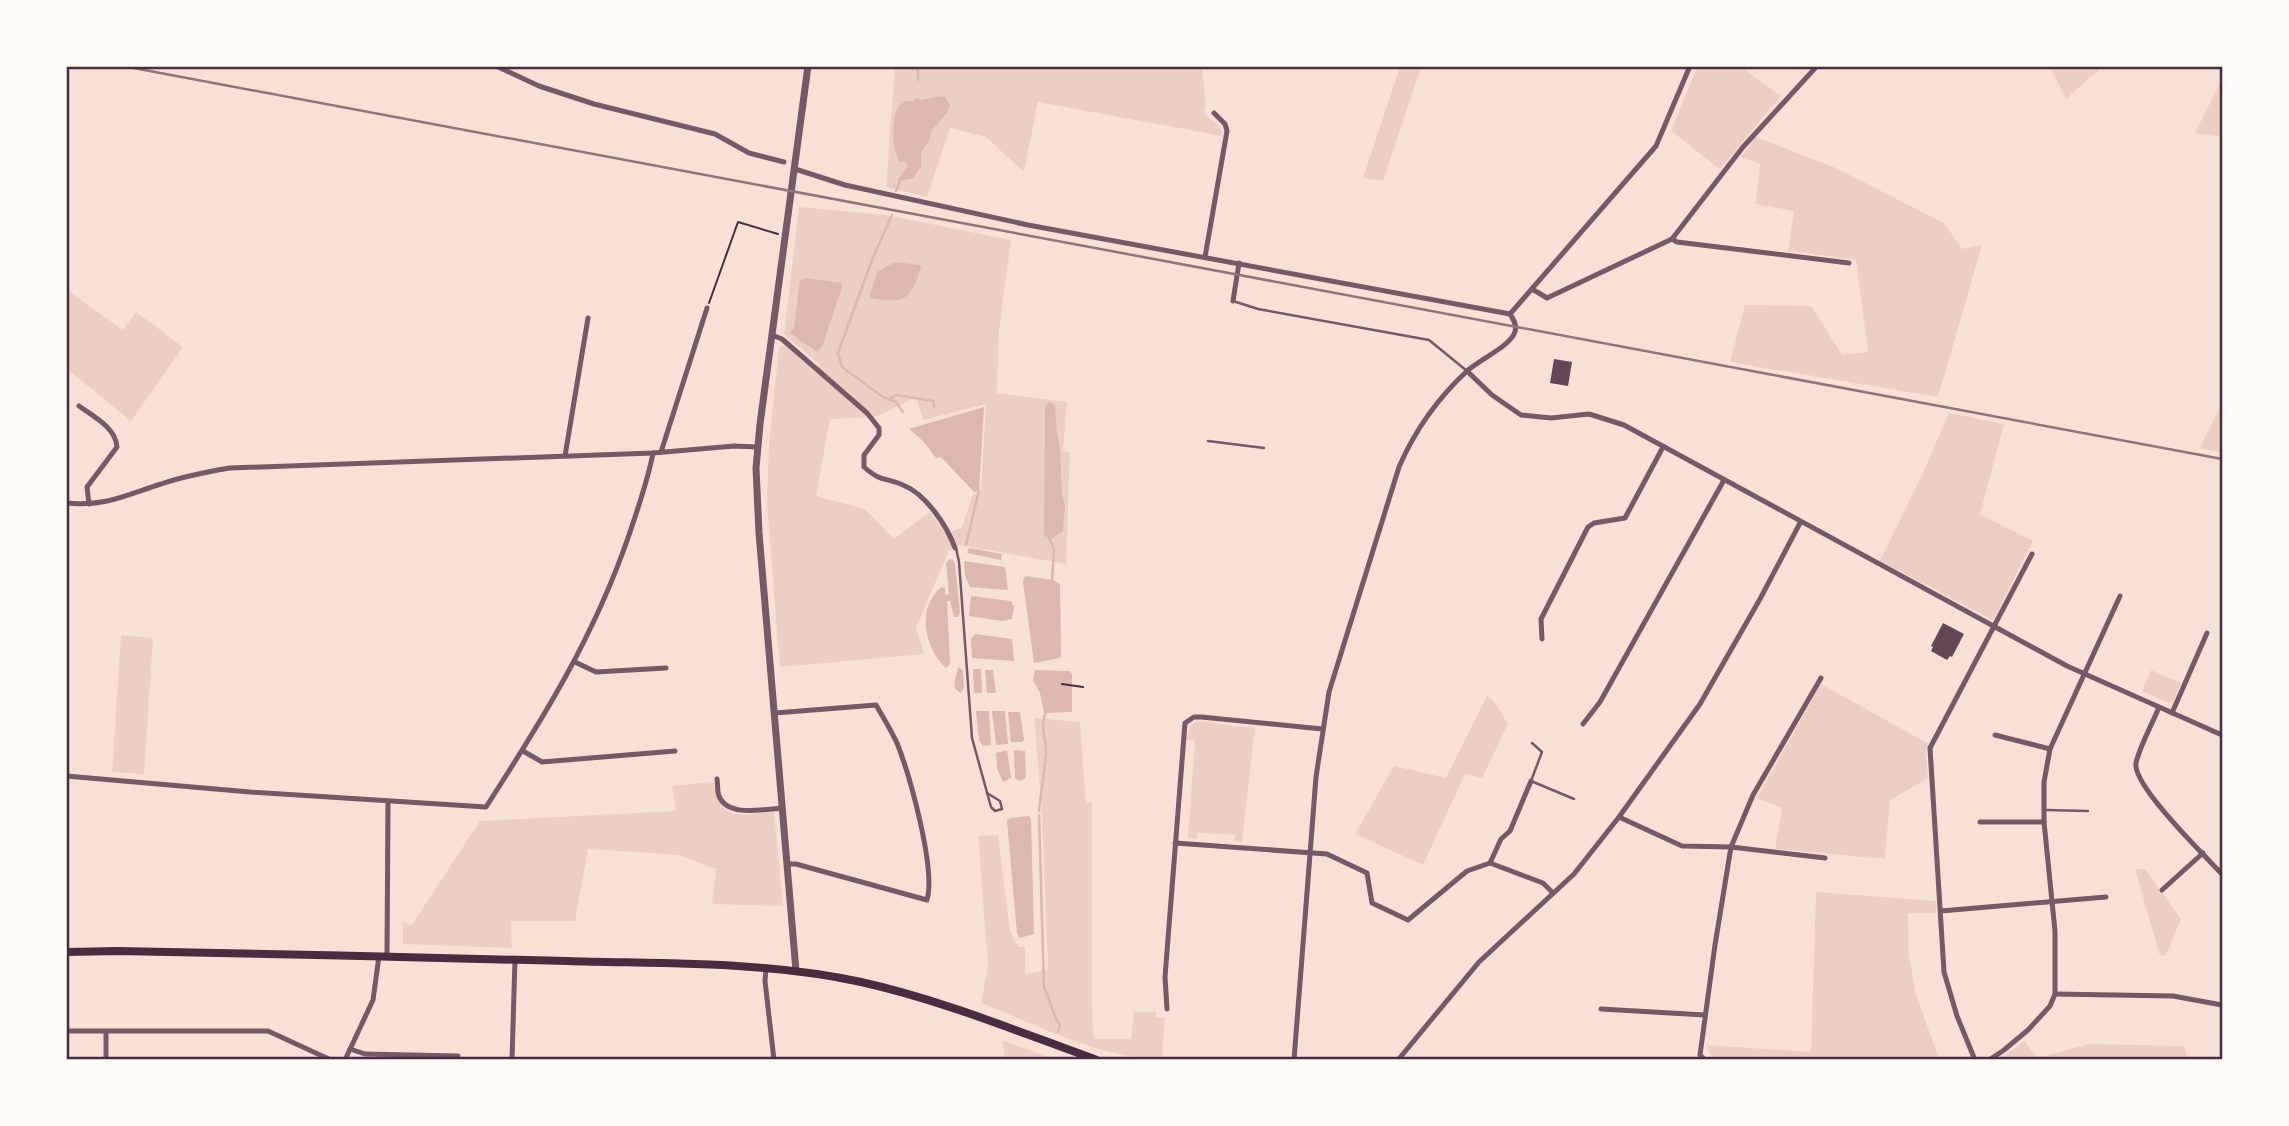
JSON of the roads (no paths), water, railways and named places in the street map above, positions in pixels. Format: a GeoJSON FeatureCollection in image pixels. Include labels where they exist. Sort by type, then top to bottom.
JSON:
{"type":"FeatureCollection","features":[{"type":"Feature","properties":{"kind":"main road"},"geometry":{"type":"LineString","coordinates":[[66,952],[515,959],[796,971],[862,982],[924,999],[1097,1059]]}},
{"type":"Feature","properties":{"kind":"street"},"geometry":{"type":"LineString","coordinates":[[496,66],[539,86],[594,104],[715,134],[749,153],[784,162]]}},
{"type":"Feature","properties":{"kind":"street"},"geometry":{"type":"LineString","coordinates":[[796,971],[757,499],[758,447],[808,66]]}},
{"type":"Feature","properties":{"kind":"street"},"geometry":{"type":"LineString","coordinates":[[1510,314],[1656,146],[1690,66]]}},
{"type":"Feature","properties":{"kind":"street"},"geometry":{"type":"LineString","coordinates":[[1532,289],[1547,298],[1672,239],[1743,147],[1817,66]]}},
{"type":"Feature","properties":{"kind":"street"},"geometry":{"type":"LineString","coordinates":[[1205,257],[1227,131],[1225,124],[1214,113]]}},
{"type":"Feature","properties":{"kind":"street"},"geometry":{"type":"LineString","coordinates":[[795,169],[845,185],[1028,225],[1510,314]]}},
{"type":"Feature","properties":{"kind":"street"},"geometry":{"type":"LineString","coordinates":[[1672,239],[1677,242],[1849,263]]}},
{"type":"Feature","properties":{"kind":"street"},"geometry":{"type":"LineString","coordinates":[[1233,301],[1239,263]]}},
{"type":"Feature","properties":{"kind":"street"},"geometry":{"type":"LineString","coordinates":[[661,452],[707,308]]}},
{"type":"Feature","properties":{"kind":"street"},"geometry":{"type":"LineString","coordinates":[[1294,1059],[1322,729],[1336,664],[1399,467],[1410,441],[1421,423],[1467,371],[1513,337],[1516,327],[1510,314]]}},
{"type":"Feature","properties":{"kind":"street"},"geometry":{"type":"LineString","coordinates":[[565,456],[587,318]]}},
{"type":"Feature","properties":{"kind":"street"},"geometry":{"type":"LineString","coordinates":[[772,335],[782,339],[877,424],[879,435],[863,455],[864,467],[876,478],[904,485],[918,495],[950,534],[955,548]]}},
{"type":"Feature","properties":{"kind":"street"},"geometry":{"type":"LineString","coordinates":[[1467,371],[1492,395],[1521,415],[1550,418],[1589,414],[1624,425],[1994,628],[2083,673],[2222,735]]}},
{"type":"Feature","properties":{"kind":"street"},"geometry":{"type":"LineString","coordinates":[[79,406],[99,420],[117,441],[117,447],[88,486],[89,504]]}},
{"type":"Feature","properties":{"kind":"street"},"geometry":{"type":"LineString","coordinates":[[66,503],[89,504],[129,496],[158,484],[230,468],[758,447]]}},
{"type":"Feature","properties":{"kind":"street"},"geometry":{"type":"LineString","coordinates":[[1542,639],[1541,619],[1588,527],[1594,523],[1625,518],[1663,447]]}},
{"type":"Feature","properties":{"kind":"street"},"geometry":{"type":"LineString","coordinates":[[66,776],[388,802],[486,807],[523,751],[575,662],[615,577],[653,453]]}},
{"type":"Feature","properties":{"kind":"street"},"geometry":{"type":"LineString","coordinates":[[1583,724],[1600,702],[1724,480]]}},
{"type":"Feature","properties":{"kind":"street"},"geometry":{"type":"LineString","coordinates":[[1398,1059],[1479,962],[1574,874],[1619,817],[1700,704],[1800,523]]}},
{"type":"Feature","properties":{"kind":"street"},"geometry":{"type":"LineString","coordinates":[[1975,1059],[1957,1016],[1944,972],[1930,748],[2032,554]]}},
{"type":"Feature","properties":{"kind":"street"},"geometry":{"type":"LineString","coordinates":[[1989,1059],[2028,1030],[2050,1006],[2055,994],[2055,931],[2043,810],[2050,749],[2120,596]]}},
{"type":"Feature","properties":{"kind":"street"},"geometry":{"type":"LineString","coordinates":[[2172,713],[2207,633]]}},
{"type":"Feature","properties":{"kind":"street"},"geometry":{"type":"LineString","coordinates":[[575,662],[596,672],[666,668]]}},
{"type":"Feature","properties":{"kind":"street"},"geometry":{"type":"LineString","coordinates":[[1705,1059],[1700,1055],[1731,847],[1753,795],[1821,678]]}},
{"type":"Feature","properties":{"kind":"street"},"geometry":{"type":"LineString","coordinates":[[775,713],[876,705],[897,743],[914,799],[929,872],[930,890],[927,900],[841,875],[788,864]]}},
{"type":"Feature","properties":{"kind":"street"},"geometry":{"type":"LineString","coordinates":[[2159,707],[2136,764],[2137,775],[2158,805],[2222,874]]}},
{"type":"Feature","properties":{"kind":"street"},"geometry":{"type":"LineString","coordinates":[[1167,1009],[1165,977],[1183,729],[1189,720],[1201,717],[1322,729]]}},
{"type":"Feature","properties":{"kind":"street"},"geometry":{"type":"LineString","coordinates":[[1995,735],[2050,749]]}},
{"type":"Feature","properties":{"kind":"street"},"geometry":{"type":"LineString","coordinates":[[523,751],[542,762],[675,751]]}},
{"type":"Feature","properties":{"kind":"street"},"geometry":{"type":"LineString","coordinates":[[717,779],[719,797],[730,808],[783,808]]}},
{"type":"Feature","properties":{"kind":"street"},"geometry":{"type":"LineString","coordinates":[[1490,863],[1501,839],[1510,831],[1531,781]]}},
{"type":"Feature","properties":{"kind":"street"},"geometry":{"type":"LineString","coordinates":[[345,1059],[373,1000],[383,956],[388,802]]}},
{"type":"Feature","properties":{"kind":"street"},"geometry":{"type":"LineString","coordinates":[[1619,817],[1682,846],[1731,847],[1825,858]]}},
{"type":"Feature","properties":{"kind":"street"},"geometry":{"type":"LineString","coordinates":[[1980,822],[2044,822]]}},
{"type":"Feature","properties":{"kind":"street"},"geometry":{"type":"LineString","coordinates":[[1175,843],[1327,854],[1367,873],[1372,903],[1408,920],[1467,871],[1490,863],[1543,883],[1553,893]]}},
{"type":"Feature","properties":{"kind":"street"},"geometry":{"type":"LineString","coordinates":[[2162,890],[2203,853]]}},
{"type":"Feature","properties":{"kind":"street"},"geometry":{"type":"LineString","coordinates":[[1941,911],[2106,897]]}},
{"type":"Feature","properties":{"kind":"street"},"geometry":{"type":"LineString","coordinates":[[512,1059],[515,959]]}},
{"type":"Feature","properties":{"kind":"street"},"geometry":{"type":"LineString","coordinates":[[766,968],[765,981],[774,1059],[780,1059]]}},
{"type":"Feature","properties":{"kind":"street"},"geometry":{"type":"LineString","coordinates":[[2055,994],[2173,996],[2222,1005]]}},
{"type":"Feature","properties":{"kind":"street"},"geometry":{"type":"LineString","coordinates":[[1601,1009],[1705,1015]]}},
{"type":"Feature","properties":{"kind":"street"},"geometry":{"type":"LineString","coordinates":[[66,1031],[268,1031],[331,1059]]}},
{"type":"Feature","properties":{"kind":"street"},"geometry":{"type":"LineString","coordinates":[[106,1032],[106,1059]]}},
{"type":"Feature","properties":{"kind":"street"},"geometry":{"type":"LineString","coordinates":[[350,1049],[365,1054],[458,1056]]}},
{"type":"Feature","properties":{"kind":"lane"},"geometry":{"type":"LineString","coordinates":[[1233,301],[1258,309],[1429,340],[1467,371]]}},
{"type":"Feature","properties":{"kind":"lane"},"geometry":{"type":"LineString","coordinates":[[1208,441],[1264,448]]}},
{"type":"Feature","properties":{"kind":"lane"},"geometry":{"type":"LineString","coordinates":[[955,548],[959,562],[972,738],[986,793],[992,810],[1002,809],[1000,801],[986,793]]}},
{"type":"Feature","properties":{"kind":"lane"},"geometry":{"type":"LineString","coordinates":[[1532,743],[1542,752],[1531,781],[1574,799]]}},
{"type":"Feature","properties":{"kind":"lane"},"geometry":{"type":"LineString","coordinates":[[2043,810],[2088,811]]}},
{"type":"Feature","properties":{"kind":"waterway"},"geometry":{"type":"LineString","coordinates":[[918,66],[918,80]]}},
{"type":"Feature","properties":{"kind":"waterway"},"geometry":{"type":"LineString","coordinates":[[896,191],[900,181]]}},
{"type":"Feature","properties":{"kind":"waterway"},"geometry":{"type":"LineString","coordinates":[[892,215],[872,260],[838,353],[842,367],[883,397],[896,402],[903,412]]}},
{"type":"Feature","properties":{"kind":"waterway"},"geometry":{"type":"LineString","coordinates":[[891,398],[896,395],[933,401],[934,407]]}},
{"type":"Feature","properties":{"kind":"waterway"},"geometry":{"type":"LineString","coordinates":[[966,545],[979,490]]}},
{"type":"Feature","properties":{"kind":"waterway"},"geometry":{"type":"LineString","coordinates":[[1050,540],[1054,549],[1052,581]]}},
{"type":"Feature","properties":{"kind":"waterway"},"geometry":{"type":"LineString","coordinates":[[1039,811],[1046,755],[1043,729],[1046,711]]}},
{"type":"Feature","properties":{"kind":"waterway"},"geometry":{"type":"LineString","coordinates":[[1039,815],[1044,988],[1060,1025],[1058,1032]]}},
{"type":"Feature","properties":{"kind":"railway"},"geometry":{"type":"LineString","coordinates":[[123,66],[2222,459]]}}]}
